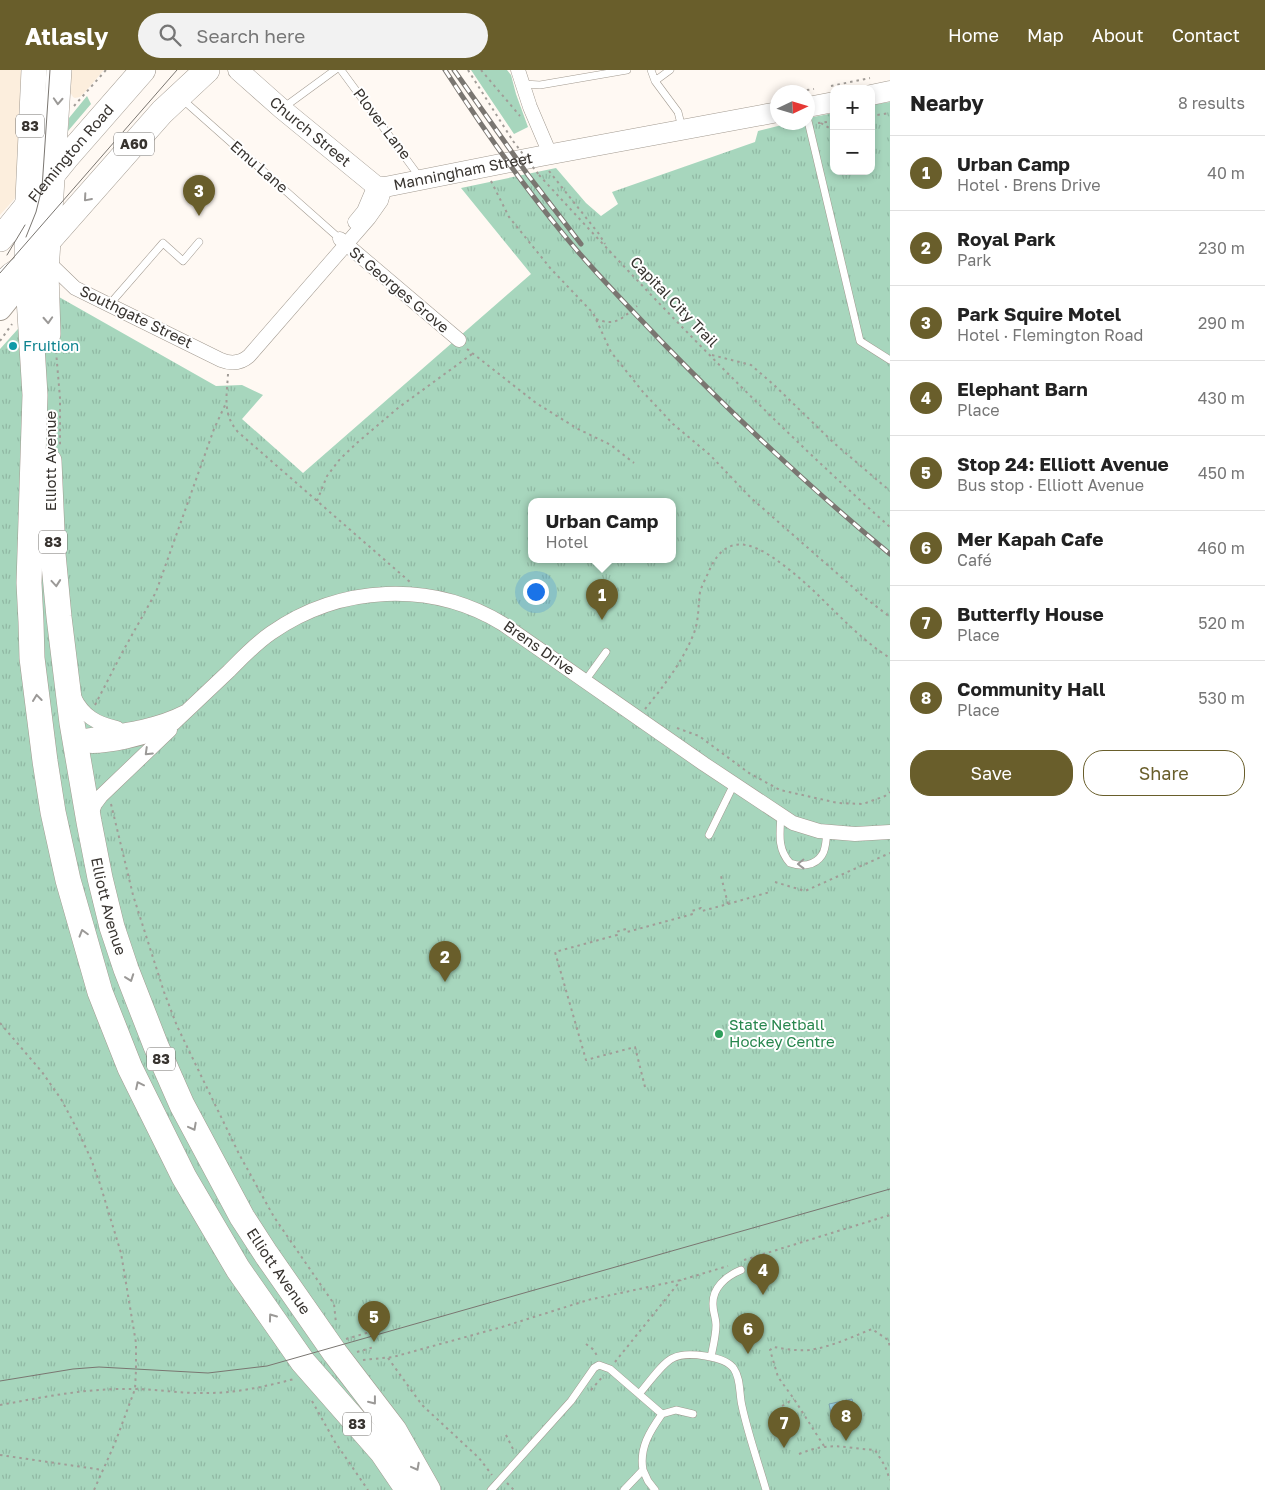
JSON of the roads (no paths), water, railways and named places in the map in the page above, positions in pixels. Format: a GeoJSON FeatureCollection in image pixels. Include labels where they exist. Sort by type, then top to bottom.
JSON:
{"type":"FeatureCollection","features":[{"type":"Feature","properties":{"kind":"highway","name":"83"},"geometry":{"type":"LineString","coordinates":[[34,70],[27,207],[37,259]]}},
{"type":"Feature","properties":{"kind":"highway","name":"83"},"geometry":{"type":"LineString","coordinates":[[37,259],[53,174],[60,70]]}},
{"type":"Feature","properties":{"kind":"highway","name":"Flemington Road"},"geometry":{"type":"LineString","coordinates":[[0,239],[53,174],[143,70]]}},
{"type":"Feature","properties":{"kind":"highway","name":"A60"},"geometry":{"type":"LineString","coordinates":[[0,287],[12,275],[37,259],[178,96],[207,70]]}},
{"type":"Feature","properties":{"kind":"highway","name":"Elliott Avenue"},"geometry":{"type":"LineString","coordinates":[[37,259],[46,281],[51,411],[49,481],[53,554],[63,650],[75,743],[89,822],[100,878],[115,935],[156,1046],[182,1105],[210,1160],[254,1236],[347,1352],[428,1490]]}},
{"type":"Feature","properties":{"kind":"highway","name":"Elliott Avenue"},"geometry":{"type":"LineString","coordinates":[[37,259],[33,356],[35,414],[29,583],[32,658],[53,812],[68,880],[100,992],[130,1068],[184,1177],[215,1232],[257,1297],[310,1370],[386,1457],[408,1490]]}},
{"type":"Feature","properties":{"kind":"highway"},"geometry":{"type":"LineString","coordinates":[[43,746],[75,743]]}},
{"type":"Feature","properties":{"kind":"main road","name":"A60"},"geometry":{"type":"LineString","coordinates":[[6,316],[17,288],[37,259]]}},
{"type":"Feature","properties":{"kind":"street","name":"Church Street"},"geometry":{"type":"LineString","coordinates":[[238,70],[282,109],[380,186]]}},
{"type":"Feature","properties":{"kind":"street"},"geometry":{"type":"LineString","coordinates":[[518,70],[550,162]]}},
{"type":"Feature","properties":{"kind":"street"},"geometry":{"type":"LineString","coordinates":[[875,87],[890,91]]}},
{"type":"Feature","properties":{"kind":"street"},"geometry":{"type":"LineString","coordinates":[[815,105],[828,94]]}},
{"type":"Feature","properties":{"kind":"street","name":"Manningham Street"},"geometry":{"type":"LineString","coordinates":[[227,359],[239,362],[246,358],[343,242],[378,205],[380,186],[487,167],[550,162],[682,129],[770,113]]}},
{"type":"Feature","properties":{"kind":"street","name":"St Georges Grove"},"geometry":{"type":"LineString","coordinates":[[343,242],[459,340]]}},
{"type":"Feature","properties":{"kind":"street","name":"Southgate Street"},"geometry":{"type":"LineString","coordinates":[[37,259],[73,286],[109,305],[204,351],[227,359]]}},
{"type":"Feature","properties":{"kind":"street","name":"Brens Drive"},"geometry":{"type":"LineString","coordinates":[[75,743],[85,746],[148,736],[166,729],[256,645],[291,620],[321,606],[369,594],[416,594],[469,607],[503,624],[793,823],[828,832],[855,834],[890,832]]}},
{"type":"Feature","properties":{"kind":"street"},"geometry":{"type":"LineString","coordinates":[[63,650],[70,689],[80,709],[96,722],[127,729]]}},
{"type":"Feature","properties":{"kind":"street"},"geometry":{"type":"LineString","coordinates":[[89,822],[95,804],[156,744],[183,714]]}},
{"type":"Feature","properties":{"kind":"street","name":"Brens Drive"},"geometry":{"type":"LineString","coordinates":[[75,743],[84,736],[154,725],[172,720],[183,714]]}},
{"type":"Feature","properties":{"kind":"lane"},"geometry":{"type":"LineString","coordinates":[[282,109],[335,70]]}},
{"type":"Feature","properties":{"kind":"lane","name":"Plover Lane"},"geometry":{"type":"LineString","coordinates":[[341,70],[422,179]]}},
{"type":"Feature","properties":{"kind":"lane"},"geometry":{"type":"LineString","coordinates":[[524,84],[540,85],[627,70]]}},
{"type":"Feature","properties":{"kind":"lane"},"geometry":{"type":"LineString","coordinates":[[651,70],[655,81],[678,112],[682,129]]}},
{"type":"Feature","properties":{"kind":"lane"},"geometry":{"type":"LineString","coordinates":[[655,81],[670,70]]}},
{"type":"Feature","properties":{"kind":"lane","name":"Emu Lane"},"geometry":{"type":"LineString","coordinates":[[178,96],[343,242]]}},
{"type":"Feature","properties":{"kind":"lane"},"geometry":{"type":"LineString","coordinates":[[813,130],[860,341],[890,360]]}},
{"type":"Feature","properties":{"kind":"lane"},"geometry":{"type":"LineString","coordinates":[[109,305],[163,243],[183,261],[199,242]]}},
{"type":"Feature","properties":{"kind":"lane"},"geometry":{"type":"LineString","coordinates":[[585,681],[606,652]]}},
{"type":"Feature","properties":{"kind":"lane"},"geometry":{"type":"LineString","coordinates":[[709,835],[734,783]]}},
{"type":"Feature","properties":{"kind":"lane"},"geometry":{"type":"LineString","coordinates":[[781,815],[780,841],[783,856],[790,863],[803,865],[815,862],[823,854],[828,832]]}},
{"type":"Feature","properties":{"kind":"lane"},"geometry":{"type":"LineString","coordinates":[[711,1357],[716,1325],[713,1305],[714,1296],[723,1280],[741,1270]]}},
{"type":"Feature","properties":{"kind":"lane"},"geometry":{"type":"LineString","coordinates":[[639,1394],[672,1358],[684,1355],[711,1357],[726,1362],[735,1370],[743,1410],[766,1490]]}},
{"type":"Feature","properties":{"kind":"lane"},"geometry":{"type":"LineString","coordinates":[[491,1490],[571,1402],[598,1365],[608,1368],[662,1414]]}},
{"type":"Feature","properties":{"kind":"lane"},"geometry":{"type":"LineString","coordinates":[[655,1490],[643,1470],[643,1454],[646,1440],[662,1414],[676,1410],[693,1414]]}},
{"type":"Feature","properties":{"kind":"lane"},"geometry":{"type":"LineString","coordinates":[[624,1490],[643,1470]]}},
{"type":"Feature","properties":{"kind":"water"},"geometry":{"type":"Polygon","coordinates":[[[852,1399],[857,1422],[834,1427],[829,1404],[852,1399]]]}},
{"type":"Feature","properties":{"kind":"tram line"},"geometry":{"type":"LineString","coordinates":[[26,237],[36,212],[42,188],[50,70]]}},
{"type":"Feature","properties":{"kind":"tram line"},"geometry":{"type":"LineString","coordinates":[[0,273],[177,70]]}},
{"type":"Feature","properties":{"kind":"tram line"},"geometry":{"type":"LineString","coordinates":[[7,255],[25,225]]}},
{"type":"Feature","properties":{"kind":"tram line"},"geometry":{"type":"LineString","coordinates":[[0,1381],[73,1369],[99,1367],[208,1373],[267,1366],[890,1189]]}},
{"type":"Feature","properties":{"kind":"railway"},"geometry":{"type":"LineString","coordinates":[[445,70],[517,175],[599,276],[744,424],[830,503],[890,554]]}},
{"type":"Feature","properties":{"kind":"railway"},"geometry":{"type":"LineString","coordinates":[[454,70],[528,175],[581,244]]}},
{"type":"Feature","properties":{"kind":"place","name":"Park Squire Motel"},"geometry":{"type":"Point","coordinates":[199,216]}},
{"type":"Feature","properties":{"kind":"place","name":"Fruition"},"geometry":{"type":"Point","coordinates":[13,346]}},
{"type":"Feature","properties":{"kind":"place","name":"Urban Camp"},"geometry":{"type":"Point","coordinates":[602,620]}},
{"type":"Feature","properties":{"kind":"place","name":"Royal Park"},"geometry":{"type":"Point","coordinates":[445,982]}},
{"type":"Feature","properties":{"kind":"place","name":"State Netball Hockey Centre"},"geometry":{"type":"Point","coordinates":[719,1034]}},
{"type":"Feature","properties":{"kind":"place","name":"Elephant Barn"},"geometry":{"type":"Point","coordinates":[763,1295]}},
{"type":"Feature","properties":{"kind":"place","name":"Stop 24: Elliott Avenue"},"geometry":{"type":"Point","coordinates":[374,1342]}},
{"type":"Feature","properties":{"kind":"place","name":"Mer Kapah Cafe"},"geometry":{"type":"Point","coordinates":[748,1354]}},
{"type":"Feature","properties":{"kind":"place","name":"Community Hall"},"geometry":{"type":"Point","coordinates":[846,1441]}},
{"type":"Feature","properties":{"kind":"place","name":"Butterfly House"},"geometry":{"type":"Point","coordinates":[784,1448]}}]}
